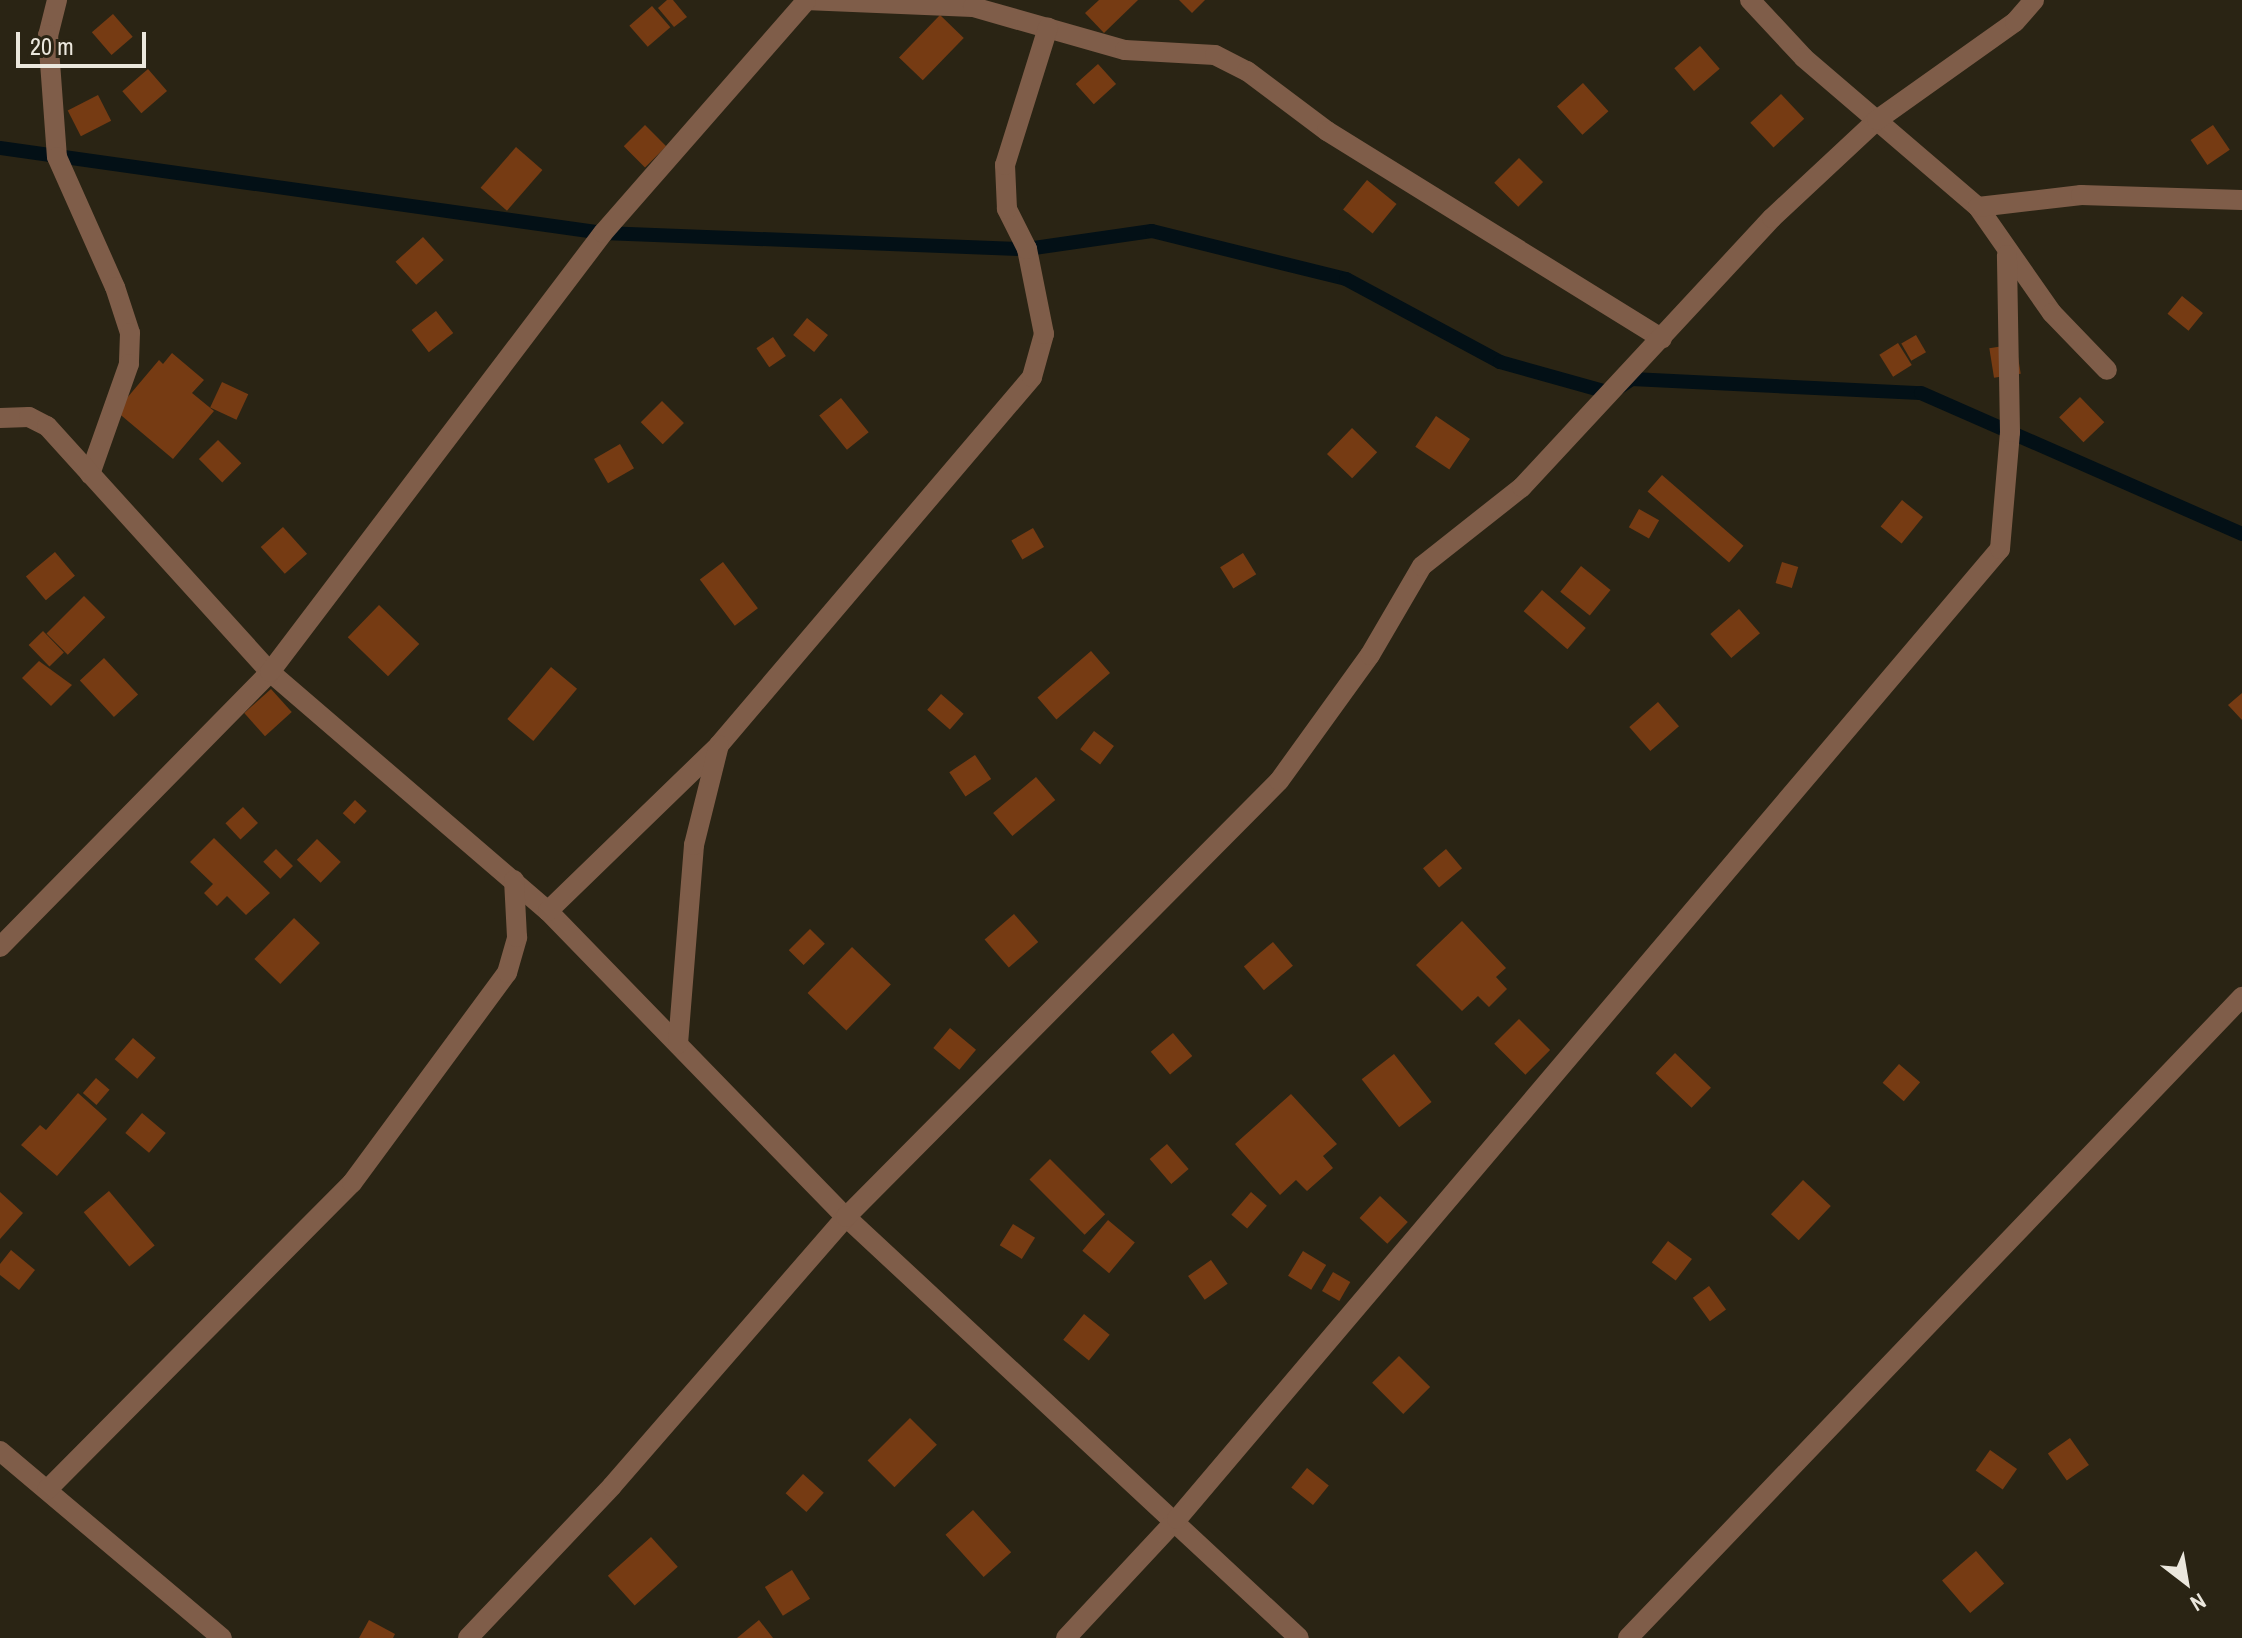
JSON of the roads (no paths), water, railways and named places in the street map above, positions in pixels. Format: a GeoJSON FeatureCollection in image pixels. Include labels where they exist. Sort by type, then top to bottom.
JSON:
{"type":"FeatureCollection","features":[{"type":"Feature","properties":{"kind":"street"},"geometry":{"type":"LineString","coordinates":[[57,0],[48,35],[57,157],[115,287],[130,333],[129,364],[90,474]]}},
{"type":"Feature","properties":{"kind":"street"},"geometry":{"type":"LineString","coordinates":[[0,947],[270,672],[603,233],[806,0],[1015,9],[1048,28],[1125,50],[1215,55],[1247,71],[1327,131],[1662,339]]}},
{"type":"Feature","properties":{"kind":"street"},"geometry":{"type":"LineString","coordinates":[[1750,0],[1804,58],[1978,207],[2007,255],[2052,313],[2107,370]]}},
{"type":"Feature","properties":{"kind":"street"},"geometry":{"type":"LineString","coordinates":[[468,1638],[612,1486],[846,1217],[1279,781],[1370,655],[1422,566],[1522,487],[1772,218],[1877,120],[2015,22],[2034,0]]}},
{"type":"Feature","properties":{"kind":"street"},"geometry":{"type":"LineString","coordinates":[[548,911],[719,745],[1032,377],[1044,334],[1027,249],[1007,209],[1005,165],[1048,28]]}},
{"type":"Feature","properties":{"kind":"street"},"geometry":{"type":"LineString","coordinates":[[1978,207],[2081,195],[2242,200]]}},
{"type":"Feature","properties":{"kind":"street"},"geometry":{"type":"LineString","coordinates":[[1066,1638],[1177,1519],[2000,549],[2010,432],[2007,255]]}},
{"type":"Feature","properties":{"kind":"street"},"geometry":{"type":"LineString","coordinates":[[0,418],[29,417],[47,426],[270,672],[548,911],[846,1217],[1177,1519],[1299,1638]]}},
{"type":"Feature","properties":{"kind":"street"},"geometry":{"type":"LineString","coordinates":[[678,1044],[694,845],[719,745]]}},
{"type":"Feature","properties":{"kind":"street"},"geometry":{"type":"LineString","coordinates":[[47,1490],[352,1183],[507,973],[517,937],[514,880]]}},
{"type":"Feature","properties":{"kind":"street"},"geometry":{"type":"LineString","coordinates":[[1628,1638],[2242,997]]}},
{"type":"Feature","properties":{"kind":"street"},"geometry":{"type":"LineString","coordinates":[[0,1451],[222,1638]]}},
{"type":"Feature","properties":{"kind":"waterway"},"geometry":{"type":"LineString","coordinates":[[0,148],[603,233],[1027,249],[1152,231],[1346,279],[1500,362],[1611,393],[1632,379],[1921,393],[2242,534]]}}]}
